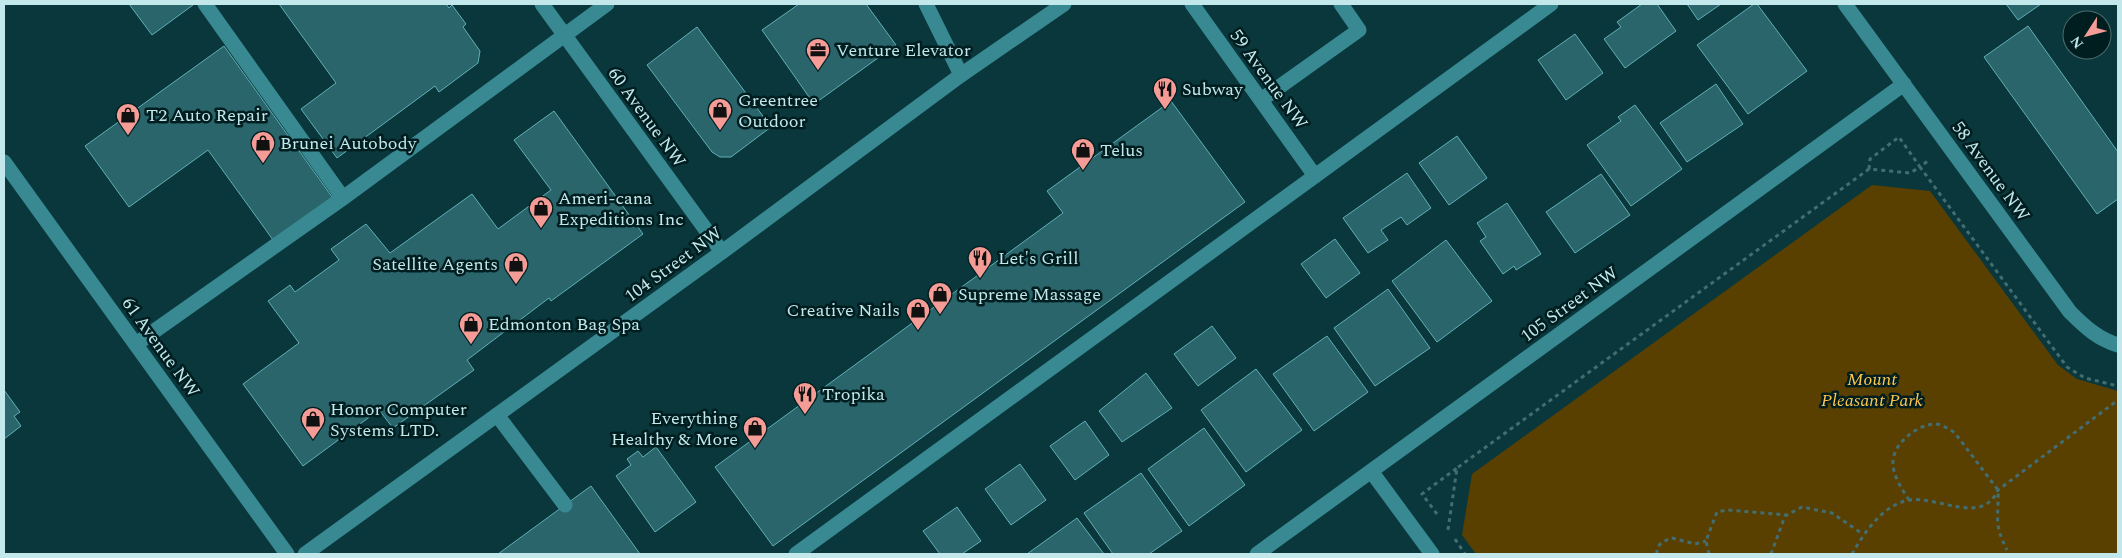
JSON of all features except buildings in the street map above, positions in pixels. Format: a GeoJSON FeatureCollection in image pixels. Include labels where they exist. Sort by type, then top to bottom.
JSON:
{"type":"FeatureCollection","features":[{"type":"Feature","properties":{"kind":"street"},"geometry":{"type":"LineString","coordinates":[[205,4],[343,198]]}},
{"type":"Feature","properties":{"kind":"street","name":"60 Avenue NW"},"geometry":{"type":"LineString","coordinates":[[542,4],[722,252]]}},
{"type":"Feature","properties":{"kind":"street"},"geometry":{"type":"LineString","coordinates":[[136,344],[343,198],[607,4]]}},
{"type":"Feature","properties":{"kind":"street"},"geometry":{"type":"LineString","coordinates":[[926,4],[961,75]]}},
{"type":"Feature","properties":{"kind":"street","name":"59 Avenue NW"},"geometry":{"type":"LineString","coordinates":[[1192,4],[1315,176]]}},
{"type":"Feature","properties":{"kind":"street"},"geometry":{"type":"LineString","coordinates":[[1261,100],[1359,30],[1341,4]]}},
{"type":"Feature","properties":{"kind":"street"},"geometry":{"type":"LineString","coordinates":[[796,554],[1551,4]]}},
{"type":"Feature","properties":{"kind":"street","name":"58 Avenue NW"},"geometry":{"type":"LineString","coordinates":[[1845,4],[2070,312],[2090,331],[2106,342],[2118,345]]}},
{"type":"Feature","properties":{"kind":"street","name":"104 Street NW"},"geometry":{"type":"LineString","coordinates":[[305,554],[722,252],[961,75],[1061,5]]}},
{"type":"Feature","properties":{"kind":"street","name":"105 Street NW"},"geometry":{"type":"LineString","coordinates":[[1257,554],[1904,84]]}},
{"type":"Feature","properties":{"kind":"street","name":"61 Avenue NW"},"geometry":{"type":"LineString","coordinates":[[4,162],[287,554]]}},
{"type":"Feature","properties":{"kind":"street"},"geometry":{"type":"LineString","coordinates":[[497,415],[565,505]]}},
{"type":"Feature","properties":{"kind":"street"},"geometry":{"type":"LineString","coordinates":[[1372,471],[1432,554]]}},
{"type":"Feature","properties":{"kind":"path"},"geometry":{"type":"LineString","coordinates":[[1869,169],[1870,158],[1899,137],[2067,366],[2085,378],[2118,386]]}},
{"type":"Feature","properties":{"kind":"path"},"geometry":{"type":"LineString","coordinates":[[1466,554],[1422,494],[1869,169],[1910,173],[1920,167]]}},
{"type":"Feature","properties":{"kind":"path"},"geometry":{"type":"LineString","coordinates":[[1852,554],[1863,534],[1886,512],[1909,500],[1942,503],[1971,510],[1982,507],[1994,499],[1998,490],[2118,400]]}},
{"type":"Feature","properties":{"kind":"path"},"geometry":{"type":"LineString","coordinates":[[1909,500],[1894,472],[1895,456],[1904,441],[1913,432],[1935,424],[1947,427],[1955,432],[1998,490],[1996,515],[1998,530],[2007,550]]}},
{"type":"Feature","properties":{"kind":"path"},"geometry":{"type":"LineString","coordinates":[[1447,529],[1457,468]]}},
{"type":"Feature","properties":{"kind":"path"},"geometry":{"type":"LineString","coordinates":[[1771,554],[1781,522],[1787,515],[1802,507],[1832,513],[1863,534]]}},
{"type":"Feature","properties":{"kind":"path"},"geometry":{"type":"LineString","coordinates":[[1709,554],[1706,540],[1715,514],[1728,510],[1787,515]]}},
{"type":"Feature","properties":{"kind":"path"},"geometry":{"type":"LineString","coordinates":[[1657,554],[1657,547],[1672,538],[1695,544],[1706,540]]}},
{"type":"Feature","properties":{"kind":"green space","name":"Mount Pleasant Park"},"geometry":{"type":"Polygon","coordinates":[[[1872,185],[1930,191],[2058,365],[2077,379],[2118,391],[2118,554],[1476,554],[1462,535],[1472,474],[1872,185]]]}},
{"type":"Feature","properties":{"kind":"place","name":"Venture Elevator"},"geometry":{"type":"Point","coordinates":[818,71]}},
{"type":"Feature","properties":{"kind":"place","name":"Subway"},"geometry":{"type":"Point","coordinates":[1165,110]}},
{"type":"Feature","properties":{"kind":"place","name":"Greentree Outdoor"},"geometry":{"type":"Point","coordinates":[720,131]}},
{"type":"Feature","properties":{"kind":"place","name":"T2 Auto Repair"},"geometry":{"type":"Point","coordinates":[128,136]}},
{"type":"Feature","properties":{"kind":"place","name":"Brunei Autobody"},"geometry":{"type":"Point","coordinates":[263,164]}},
{"type":"Feature","properties":{"kind":"place","name":"Telus"},"geometry":{"type":"Point","coordinates":[1083,171]}},
{"type":"Feature","properties":{"kind":"place","name":"Ameri-cana Expeditions Inc"},"geometry":{"type":"Point","coordinates":[541,229]}},
{"type":"Feature","properties":{"kind":"place","name":"Let's Grill"},"geometry":{"type":"Point","coordinates":[980,279]}},
{"type":"Feature","properties":{"kind":"place","name":"Satellite Agents"},"geometry":{"type":"Point","coordinates":[516,285]}},
{"type":"Feature","properties":{"kind":"place","name":"Supreme Massage"},"geometry":{"type":"Point","coordinates":[940,315]}},
{"type":"Feature","properties":{"kind":"place","name":"Creative Nails"},"geometry":{"type":"Point","coordinates":[918,331]}},
{"type":"Feature","properties":{"kind":"place","name":"Edmonton Bag Spa"},"geometry":{"type":"Point","coordinates":[471,345]}},
{"type":"Feature","properties":{"kind":"place","name":"Tropika"},"geometry":{"type":"Point","coordinates":[805,415]}},
{"type":"Feature","properties":{"kind":"place","name":"Honor Computer Systems LTD."},"geometry":{"type":"Point","coordinates":[313,440]}},
{"type":"Feature","properties":{"kind":"place","name":"Everything Healthy & More"},"geometry":{"type":"Point","coordinates":[755,449]}}]}
